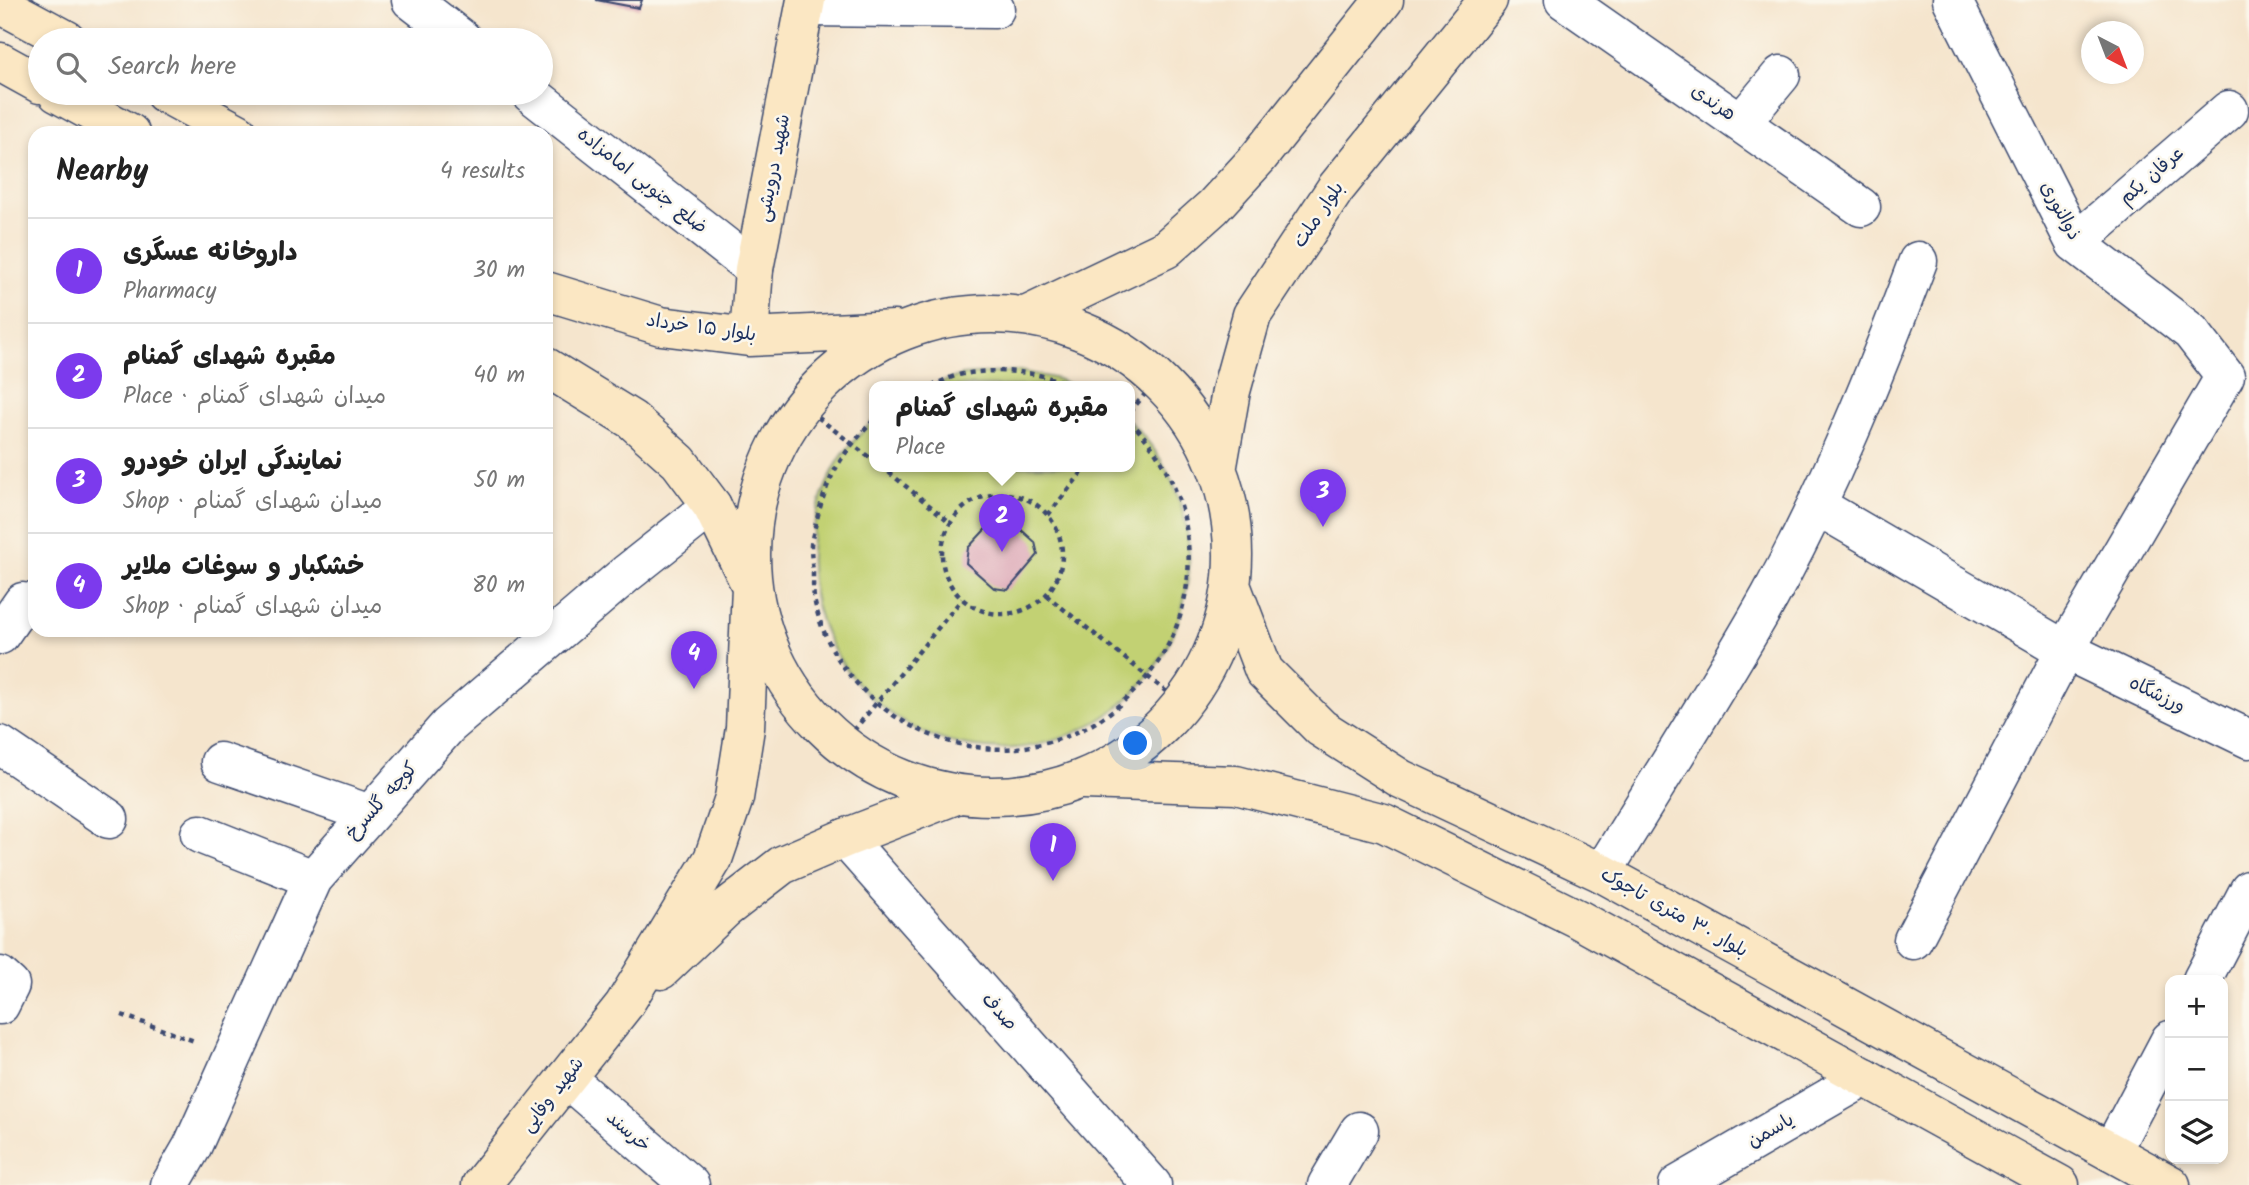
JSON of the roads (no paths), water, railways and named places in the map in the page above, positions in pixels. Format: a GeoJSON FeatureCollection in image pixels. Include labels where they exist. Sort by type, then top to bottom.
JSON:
{"type":"FeatureCollection","features":[{"type":"Feature","properties":{"kind":"main road"},"geometry":{"type":"LineString","coordinates":[[1028,315],[1166,248],[1213,207],[1258,158],[1384,0]]}},
{"type":"Feature","properties":{"kind":"main road","name":"بلوار ملت"},"geometry":{"type":"LineString","coordinates":[[1218,465],[1231,391],[1252,315],[1336,188],[1488,0]]}},
{"type":"Feature","properties":{"kind":"main road"},"geometry":{"type":"LineString","coordinates":[[0,4],[45,28]]}},
{"type":"Feature","properties":{"kind":"main road","name":"شهید درویشی"},"geometry":{"type":"LineString","coordinates":[[749,337],[754,269],[806,4]]}},
{"type":"Feature","properties":{"kind":"main road"},"geometry":{"type":"LineString","coordinates":[[0,62],[28,77]]}},
{"type":"Feature","properties":{"kind":"main road"},"geometry":{"type":"LineString","coordinates":[[79,105],[117,126]]}},
{"type":"Feature","properties":{"kind":"main road"},"geometry":{"type":"LineString","coordinates":[[186,105],[225,126]]}},
{"type":"Feature","properties":{"kind":"main road","name":"بلوار ۱۵ خرداد"},"geometry":{"type":"LineString","coordinates":[[553,292],[661,326],[749,337],[903,330]]}},
{"type":"Feature","properties":{"kind":"main road"},"geometry":{"type":"LineString","coordinates":[[553,371],[632,420],[678,462],[712,506],[751,586],[762,631],[781,674],[807,713],[841,746],[896,778],[956,795],[1020,796],[1081,780],[1137,750],[1183,705],[1215,650],[1233,590],[1234,526],[1218,465],[1193,418],[1159,377],[1120,348],[1076,327],[1028,315],[965,314],[903,330],[848,361],[802,405],[770,460],[752,522],[751,586],[745,728],[734,798],[713,859],[624,1005]]}},
{"type":"Feature","properties":{"kind":"main road","name":"بلوار ۳۰ متری تاجوک"},"geometry":{"type":"LineString","coordinates":[[1233,590],[1265,671],[1321,728],[1401,779],[1602,873],[2171,1185]]}},
{"type":"Feature","properties":{"kind":"main road"},"geometry":{"type":"LineString","coordinates":[[1081,780],[1236,785],[1384,823],[1578,919],[2060,1185]]}},
{"type":"Feature","properties":{"kind":"main road"},"geometry":{"type":"LineString","coordinates":[[624,1005],[725,909],[782,865],[956,795]]}},
{"type":"Feature","properties":{"kind":"main road","name":"شهید وفایی"},"geometry":{"type":"LineString","coordinates":[[481,1185],[624,1005]]}},
{"type":"Feature","properties":{"kind":"street","name":"هرندی"},"geometry":{"type":"LineString","coordinates":[[1564,0],[1861,207]]}},
{"type":"Feature","properties":{"kind":"street","name":"ذوالنوری"},"geometry":{"type":"LineString","coordinates":[[1952,0],[2075,243],[2191,332],[2225,376],[2065,650]]}},
{"type":"Feature","properties":{"kind":"street"},"geometry":{"type":"LineString","coordinates":[[806,4],[995,9]]}},
{"type":"Feature","properties":{"kind":"street"},"geometry":{"type":"LineString","coordinates":[[427,5],[451,28]]}},
{"type":"Feature","properties":{"kind":"street"},"geometry":{"type":"LineString","coordinates":[[1741,123],[1782,75]]}},
{"type":"Feature","properties":{"kind":"street","name":"ضلع جنوبی امامزاده"},"geometry":{"type":"LineString","coordinates":[[545,105],[754,269]]}},
{"type":"Feature","properties":{"kind":"street","name":"عرفان یکم"},"geometry":{"type":"LineString","coordinates":[[2075,243],[2229,110]]}},
{"type":"Feature","properties":{"kind":"street"},"geometry":{"type":"LineString","coordinates":[[1602,873],[1770,595],[1836,466],[1882,358],[1918,261]]}},
{"type":"Feature","properties":{"kind":"street","name":"ورزشگاه"},"geometry":{"type":"LineString","coordinates":[[1816,505],[2065,650],[2249,739]]}},
{"type":"Feature","properties":{"kind":"street","name":"کوچه گلسرخ"},"geometry":{"type":"LineString","coordinates":[[553,636],[712,506]]}},
{"type":"Feature","properties":{"kind":"street"},"geometry":{"type":"LineString","coordinates":[[0,635],[23,602]]}},
{"type":"Feature","properties":{"kind":"street","name":"کوچه گلسرخ"},"geometry":{"type":"LineString","coordinates":[[170,1185],[192,1147],[313,879],[448,726],[552,637]]}},
{"type":"Feature","properties":{"kind":"street"},"geometry":{"type":"LineString","coordinates":[[1913,940],[2065,650]]}},
{"type":"Feature","properties":{"kind":"street"},"geometry":{"type":"LineString","coordinates":[[0,746],[109,819]]}},
{"type":"Feature","properties":{"kind":"street"},"geometry":{"type":"LineString","coordinates":[[220,762],[370,814]]}},
{"type":"Feature","properties":{"kind":"street"},"geometry":{"type":"LineString","coordinates":[[200,834],[313,879]]}},
{"type":"Feature","properties":{"kind":"street","name":"صدف"},"geometry":{"type":"LineString","coordinates":[[845,838],[1152,1185]]}},
{"type":"Feature","properties":{"kind":"street"},"geometry":{"type":"LineString","coordinates":[[2205,975],[2249,890]]}},
{"type":"Feature","properties":{"kind":"street"},"geometry":{"type":"LineString","coordinates":[[0,976],[10,985],[0,1005]]}},
{"type":"Feature","properties":{"kind":"street"},"geometry":{"type":"LineString","coordinates":[[2111,1152],[2165,1049]]}},
{"type":"Feature","properties":{"kind":"street","name":"یاسمن"},"geometry":{"type":"LineString","coordinates":[[1678,1185],[1865,1077]]}},
{"type":"Feature","properties":{"kind":"street","name":"خرسند"},"geometry":{"type":"LineString","coordinates":[[566,1078],[690,1185]]}},
{"type":"Feature","properties":{"kind":"street"},"geometry":{"type":"LineString","coordinates":[[1326,1185],[1359,1131]]}},
{"type":"Feature","properties":{"kind":"place","name":"نمایندگی ایران خودرو"},"geometry":{"type":"Point","coordinates":[1323,527]}},
{"type":"Feature","properties":{"kind":"place","name":"مقبره شهدای گمنام"},"geometry":{"type":"Point","coordinates":[1002,552]}},
{"type":"Feature","properties":{"kind":"place","name":"خشکبار و سوغات ملایر"},"geometry":{"type":"Point","coordinates":[694,689]}},
{"type":"Feature","properties":{"kind":"place","name":"داروخانه عسگری"},"geometry":{"type":"Point","coordinates":[1053,881]}}]}
